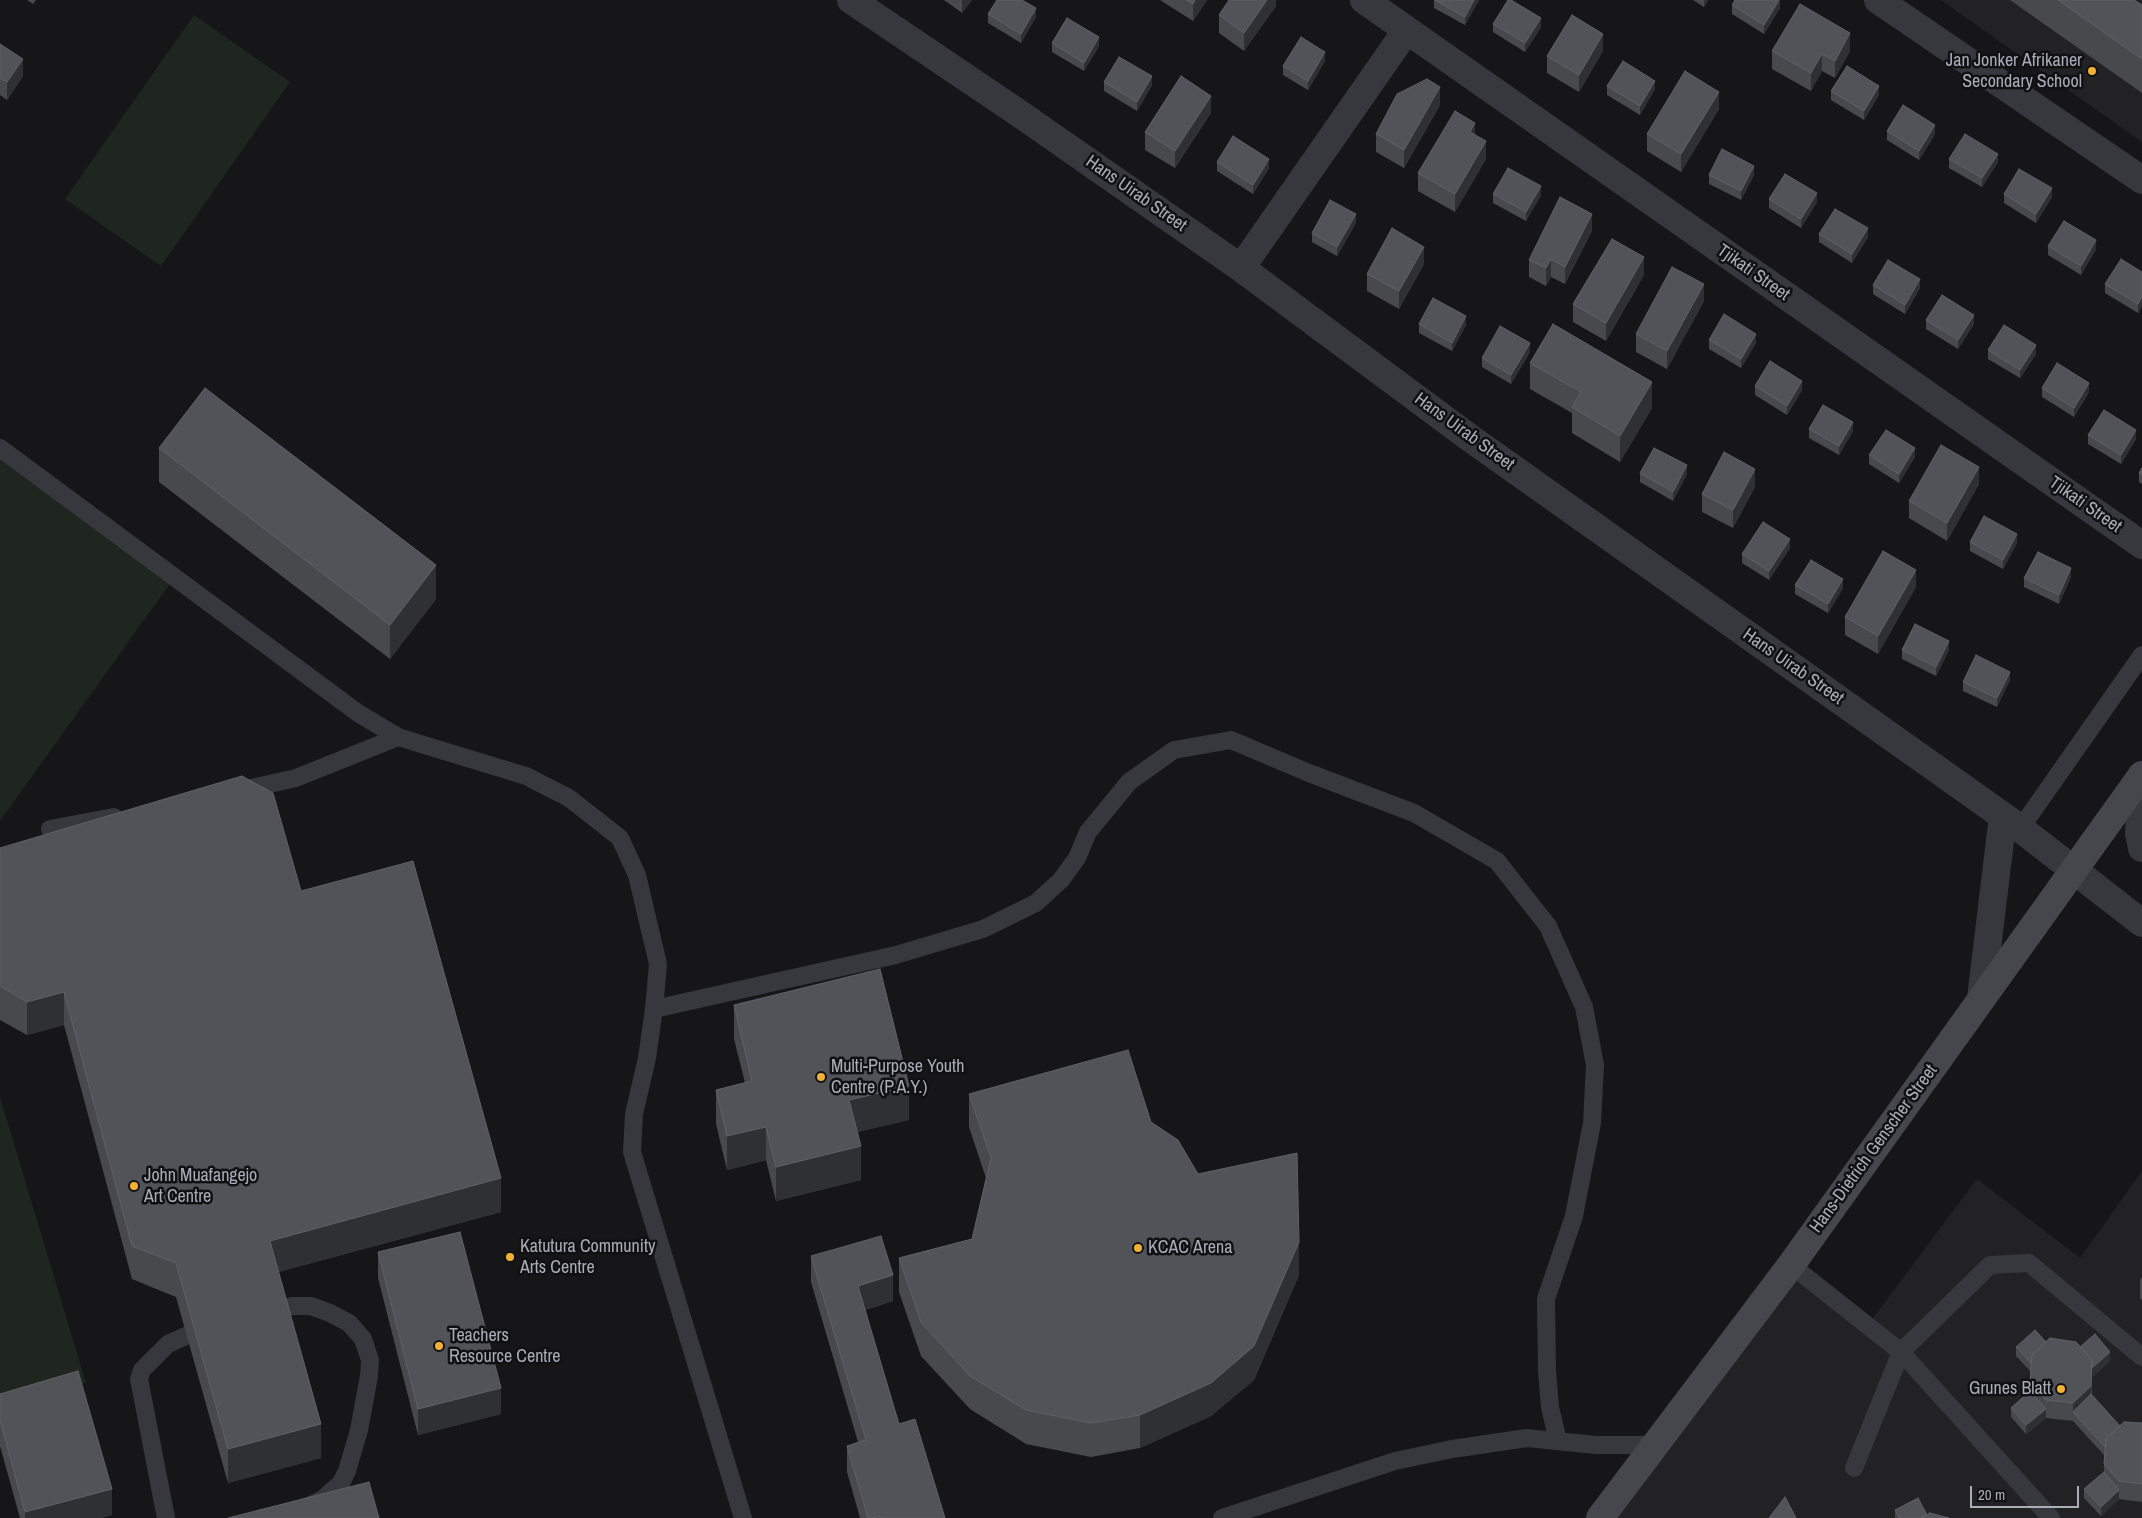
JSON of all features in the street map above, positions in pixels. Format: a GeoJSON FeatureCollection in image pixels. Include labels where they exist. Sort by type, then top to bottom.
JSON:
{"type":"FeatureCollection","features":[{"type":"Feature","properties":{"kind":"street","name":"Hans Uirab Street"},"geometry":{"type":"LineString","coordinates":[[851,0],[1020,114],[1241,268],[1470,438],[2011,823],[2074,869],[2142,923]]}},
{"type":"Feature","properties":{"kind":"street","name":"Tjikati Street"},"geometry":{"type":"LineString","coordinates":[[1364,0],[2142,545]]}},
{"type":"Feature","properties":{"kind":"street"},"geometry":{"type":"LineString","coordinates":[[1878,0],[2142,180]]}},
{"type":"Feature","properties":{"kind":"street"},"geometry":{"type":"LineString","coordinates":[[1241,268],[1406,31]]}},
{"type":"Feature","properties":{"kind":"street"},"geometry":{"type":"LineString","coordinates":[[2142,775],[2139,834],[2142,848]]}},
{"type":"Feature","properties":{"kind":"street","name":"Hans-Dietrich Genscher Street"},"geometry":{"type":"LineString","coordinates":[[1600,1518],[1790,1265],[2142,775]]}},
{"type":"Feature","properties":{"kind":"street"},"geometry":{"type":"LineString","coordinates":[[1981,998],[2011,823]]}},
{"type":"Feature","properties":{"kind":"lane"},"geometry":{"type":"LineString","coordinates":[[0,448],[358,713],[398,737],[526,776],[569,798],[620,838],[637,875],[658,964],[647,1058],[634,1114],[632,1152],[743,1518]]}},
{"type":"Feature","properties":{"kind":"lane"},"geometry":{"type":"LineString","coordinates":[[2011,823],[2142,655]]}},
{"type":"Feature","properties":{"kind":"lane"},"geometry":{"type":"LineString","coordinates":[[224,794],[296,778],[398,737]]}},
{"type":"Feature","properties":{"kind":"lane"},"geometry":{"type":"LineString","coordinates":[[654,1009],[896,955],[983,929],[1036,903],[1061,880],[1077,858],[1088,832],[1129,782],[1174,750],[1231,740],[1309,773],[1414,813],[1497,860],[1548,926],[1584,1007],[1595,1065],[1592,1124],[1574,1216],[1546,1299],[1547,1371],[1550,1407],[1558,1441]]}},
{"type":"Feature","properties":{"kind":"lane"},"geometry":{"type":"LineString","coordinates":[[50,829],[128,814]]}},
{"type":"Feature","properties":{"kind":"lane"},"geometry":{"type":"LineString","coordinates":[[1854,1468],[1901,1352],[1990,1265],[2029,1264],[2142,1357]]}},
{"type":"Feature","properties":{"kind":"lane"},"geometry":{"type":"LineString","coordinates":[[1790,1265],[1901,1352],[2046,1514]]}},
{"type":"Feature","properties":{"kind":"lane"},"geometry":{"type":"LineString","coordinates":[[280,1309],[292,1306],[311,1306],[349,1323],[363,1340],[370,1360],[359,1430],[346,1471],[340,1483],[323,1499],[284,1518]]}},
{"type":"Feature","properties":{"kind":"lane"},"geometry":{"type":"LineString","coordinates":[[166,1518],[139,1379],[142,1370],[168,1344],[188,1336]]}},
{"type":"Feature","properties":{"kind":"lane"},"geometry":{"type":"LineString","coordinates":[[1222,1518],[1395,1461],[1452,1449],[1527,1438],[1596,1445],[1656,1445]]}},
{"type":"Feature","properties":{"kind":"shaded area","name":"Jan Jonker Afrikaner Secondary School"},"geometry":{"type":"Polygon","coordinates":[[[1941,0],[2142,0],[2142,142],[1941,0]]]}},
{"type":"Feature","properties":{"kind":"shaded area"},"geometry":{"type":"Polygon","coordinates":[[[194,15],[290,82],[161,266],[65,199],[194,15]]]}},
{"type":"Feature","properties":{"kind":"shaded area"},"geometry":{"type":"Polygon","coordinates":[[[0,454],[172,581],[0,821],[0,454]]]}},
{"type":"Feature","properties":{"kind":"shaded area"},"geometry":{"type":"Polygon","coordinates":[[[0,1097],[86,1383],[0,1407],[0,1097]]]}},
{"type":"Feature","properties":{"kind":"shaded area"},"geometry":{"type":"Polygon","coordinates":[[[2142,1171],[2142,1518],[1599,1518],[1791,1265],[1867,1326],[1977,1179],[2080,1258],[2142,1171]]]}},
{"type":"Feature","properties":{"kind":"building"},"geometry":{"type":"Polygon","coordinates":[[[997,0],[1022,0],[1036,8],[1021,34],[988,14],[997,0]]]}},
{"type":"Feature","properties":{"kind":"building"},"geometry":{"type":"Polygon","coordinates":[[[1187,0],[1195,0],[1193,4],[1187,0]]]}},
{"type":"Feature","properties":{"kind":"building"},"geometry":{"type":"Polygon","coordinates":[[[1229,0],[1267,0],[1244,33],[1219,15],[1229,0]]]}},
{"type":"Feature","properties":{"kind":"building"},"geometry":{"type":"Polygon","coordinates":[[[1435,0],[1474,0],[1465,17],[1435,0]]]}},
{"type":"Feature","properties":{"kind":"building"},"geometry":{"type":"Polygon","coordinates":[[[1508,0],[1541,18],[1525,43],[1493,24],[1508,0]]]}},
{"type":"Feature","properties":{"kind":"building"},"geometry":{"type":"Polygon","coordinates":[[[1735,0],[1779,0],[1764,25],[1732,5],[1735,0]]]}},
{"type":"Feature","properties":{"kind":"building"},"geometry":{"type":"Polygon","coordinates":[[[2058,0],[2134,0],[2142,5],[2142,59],[2058,0]]]}},
{"type":"Feature","properties":{"kind":"building"},"geometry":{"type":"Polygon","coordinates":[[[1800,4],[1850,33],[1835,61],[1822,54],[1811,73],[1772,51],[1800,4]]]}},
{"type":"Feature","properties":{"kind":"building"},"geometry":{"type":"Polygon","coordinates":[[[1572,15],[1603,34],[1579,75],[1547,56],[1572,15]]]}},
{"type":"Feature","properties":{"kind":"building"},"geometry":{"type":"Polygon","coordinates":[[[1067,18],[1099,37],[1084,63],[1052,43],[1067,18]]]}},
{"type":"Feature","properties":{"kind":"building"},"geometry":{"type":"Polygon","coordinates":[[[1301,37],[1325,52],[1308,81],[1283,66],[1301,37]]]}},
{"type":"Feature","properties":{"kind":"building"},"geometry":{"type":"Polygon","coordinates":[[[0,44],[23,59],[7,82],[0,78],[0,44]]]}},
{"type":"Feature","properties":{"kind":"building"},"geometry":{"type":"Polygon","coordinates":[[[1119,57],[1152,76],[1137,102],[1104,82],[1119,57]]]}},
{"type":"Feature","properties":{"kind":"building"},"geometry":{"type":"Polygon","coordinates":[[[1623,61],[1655,81],[1640,106],[1607,86],[1623,61]]]}},
{"type":"Feature","properties":{"kind":"building"},"geometry":{"type":"Polygon","coordinates":[[[1847,66],[1879,86],[1864,111],[1831,91],[1847,66]]]}},
{"type":"Feature","properties":{"kind":"building"},"geometry":{"type":"Polygon","coordinates":[[[1685,71],[1719,92],[1681,154],[1647,134],[1685,71]]]}},
{"type":"Feature","properties":{"kind":"building"},"geometry":{"type":"Polygon","coordinates":[[[1181,76],[1211,96],[1175,151],[1145,132],[1181,76]]]}},
{"type":"Feature","properties":{"kind":"building"},"geometry":{"type":"Polygon","coordinates":[[[1427,79],[1440,87],[1404,150],[1376,134],[1397,94],[1427,79]]]}},
{"type":"Feature","properties":{"kind":"building"},"geometry":{"type":"Polygon","coordinates":[[[1903,105],[1935,125],[1919,151],[1887,131],[1903,105]]]}},
{"type":"Feature","properties":{"kind":"building"},"geometry":{"type":"Polygon","coordinates":[[[1455,111],[1475,123],[1470,132],[1486,141],[1455,194],[1418,173],[1455,111]]]}},
{"type":"Feature","properties":{"kind":"building"},"geometry":{"type":"Polygon","coordinates":[[[1965,134],[1998,154],[1982,178],[1949,159],[1965,134]]]}},
{"type":"Feature","properties":{"kind":"building"},"geometry":{"type":"Polygon","coordinates":[[[1233,136],[1269,159],[1253,185],[1217,162],[1233,136]]]}},
{"type":"Feature","properties":{"kind":"building"},"geometry":{"type":"Polygon","coordinates":[[[1722,149],[1754,166],[1741,191],[1709,175],[1722,149]]]}},
{"type":"Feature","properties":{"kind":"building"},"geometry":{"type":"Polygon","coordinates":[[[1508,168],[1541,186],[1526,212],[1493,194],[1508,168]]]}},
{"type":"Feature","properties":{"kind":"building"},"geometry":{"type":"Polygon","coordinates":[[[2019,169],[2052,188],[2036,214],[2004,194],[2019,169]]]}},
{"type":"Feature","properties":{"kind":"building"},"geometry":{"type":"Polygon","coordinates":[[[1785,174],[1817,193],[1801,219],[1769,199],[1785,174]]]}},
{"type":"Feature","properties":{"kind":"building"},"geometry":{"type":"Polygon","coordinates":[[[1560,197],[1592,214],[1565,267],[1551,259],[1546,268],[1529,260],[1560,197]]]}},
{"type":"Feature","properties":{"kind":"building"},"geometry":{"type":"Polygon","coordinates":[[[1330,200],[1356,214],[1337,247],[1312,233],[1330,200]]]}},
{"type":"Feature","properties":{"kind":"building"},"geometry":{"type":"Polygon","coordinates":[[[1835,209],[1868,228],[1852,254],[1819,234],[1835,209]]]}},
{"type":"Feature","properties":{"kind":"building"},"geometry":{"type":"Polygon","coordinates":[[[2064,221],[2096,240],[2081,266],[2048,246],[2064,221]]]}},
{"type":"Feature","properties":{"kind":"building"},"geometry":{"type":"Polygon","coordinates":[[[1392,228],[1424,247],[1399,291],[1367,274],[1392,228]]]}},
{"type":"Feature","properties":{"kind":"building"},"geometry":{"type":"Polygon","coordinates":[[[1612,239],[1644,257],[1606,323],[1573,304],[1612,239]]]}},
{"type":"Feature","properties":{"kind":"building"},"geometry":{"type":"Polygon","coordinates":[[[2121,259],[2142,272],[2142,297],[2138,304],[2105,284],[2121,259]]]}},
{"type":"Feature","properties":{"kind":"building"},"geometry":{"type":"Polygon","coordinates":[[[1888,260],[1920,279],[1905,305],[1873,285],[1888,260]]]}},
{"type":"Feature","properties":{"kind":"building"},"geometry":{"type":"Polygon","coordinates":[[[1672,267],[1704,284],[1667,351],[1636,334],[1672,267]]]}},
{"type":"Feature","properties":{"kind":"building"},"geometry":{"type":"Polygon","coordinates":[[[1942,295],[1974,315],[1958,340],[1926,320],[1942,295]]]}},
{"type":"Feature","properties":{"kind":"building"},"geometry":{"type":"Polygon","coordinates":[[[1433,298],[1466,316],[1452,343],[1419,324],[1433,298]]]}},
{"type":"Feature","properties":{"kind":"building"},"geometry":{"type":"Polygon","coordinates":[[[1724,314],[1756,334],[1741,359],[1709,340],[1724,314]]]}},
{"type":"Feature","properties":{"kind":"building"},"geometry":{"type":"Polygon","coordinates":[[[1553,324],[1652,382],[1620,436],[1572,407],[1581,392],[1530,363],[1553,324]]]}},
{"type":"Feature","properties":{"kind":"building"},"geometry":{"type":"Polygon","coordinates":[[[2004,325],[2036,345],[2020,370],[1988,350],[2004,325]]]}},
{"type":"Feature","properties":{"kind":"building"},"geometry":{"type":"Polygon","coordinates":[[[1500,326],[1530,343],[1511,375],[1482,358],[1500,326]]]}},
{"type":"Feature","properties":{"kind":"building"},"geometry":{"type":"Polygon","coordinates":[[[1770,361],[1802,381],[1787,406],[1755,386],[1770,361]]]}},
{"type":"Feature","properties":{"kind":"building"},"geometry":{"type":"Polygon","coordinates":[[[2057,363],[2089,383],[2074,408],[2042,388],[2057,363]]]}},
{"type":"Feature","properties":{"kind":"building"},"geometry":{"type":"Polygon","coordinates":[[[205,388],[436,565],[390,625],[159,448],[205,388]]]}},
{"type":"Feature","properties":{"kind":"building"},"geometry":{"type":"Polygon","coordinates":[[[1823,405],[1853,422],[1839,446],[1809,429],[1823,405]]]}},
{"type":"Feature","properties":{"kind":"building"},"geometry":{"type":"Polygon","coordinates":[[[2104,410],[2136,430],[2121,455],[2088,435],[2104,410]]]}},
{"type":"Feature","properties":{"kind":"building"},"geometry":{"type":"Polygon","coordinates":[[[1886,430],[1915,448],[1899,474],[1869,455],[1886,430]]]}},
{"type":"Feature","properties":{"kind":"building"},"geometry":{"type":"Polygon","coordinates":[[[1941,445],[1979,467],[1947,523],[1909,501],[1941,445]]]}},
{"type":"Feature","properties":{"kind":"building"},"geometry":{"type":"Polygon","coordinates":[[[1654,448],[1687,465],[1673,492],[1640,473],[1654,448]]]}},
{"type":"Feature","properties":{"kind":"building"},"geometry":{"type":"Polygon","coordinates":[[[1724,452],[1755,469],[1733,510],[1702,494],[1724,452]]]}},
{"type":"Feature","properties":{"kind":"building"},"geometry":{"type":"Polygon","coordinates":[[[1984,516],[2017,534],[2003,560],[1970,542],[1984,516]]]}},
{"type":"Feature","properties":{"kind":"building"},"geometry":{"type":"Polygon","coordinates":[[[1763,522],[1790,539],[1769,571],[1742,554],[1763,522]]]}},
{"type":"Feature","properties":{"kind":"building"},"geometry":{"type":"Polygon","coordinates":[[[1883,551],[1916,570],[1878,636],[1845,617],[1883,551]]]}},
{"type":"Feature","properties":{"kind":"building"},"geometry":{"type":"Polygon","coordinates":[[[2038,552],[2071,568],[2059,595],[2024,578],[2038,552]]]}},
{"type":"Feature","properties":{"kind":"building"},"geometry":{"type":"Polygon","coordinates":[[[1811,560],[1843,579],[1828,604],[1795,585],[1811,560]]]}},
{"type":"Feature","properties":{"kind":"building"},"geometry":{"type":"Polygon","coordinates":[[[1915,624],[1949,641],[1936,667],[1902,650],[1915,624]]]}},
{"type":"Feature","properties":{"kind":"building"},"geometry":{"type":"Polygon","coordinates":[[[1976,655],[2010,672],[1997,698],[1963,682],[1976,655]]]}},
{"type":"Feature","properties":{"kind":"building"},"geometry":{"type":"Polygon","coordinates":[[[242,776],[273,793],[301,891],[413,861],[501,1178],[270,1241],[321,1424],[228,1449],[176,1263],[132,1246],[64,992],[27,1002],[0,986],[0,848],[242,776]]]}},
{"type":"Feature","properties":{"kind":"building","name":"Multi-Purpose Youth Centre (P.A.Y.)"},"geometry":{"type":"Polygon","coordinates":[[[880,969],[909,1086],[849,1100],[861,1146],[776,1167],[766,1127],[727,1136],[716,1090],[752,1081],[734,1005],[880,969]]]}},
{"type":"Feature","properties":{"kind":"building","name":"KCAC Arena"},"geometry":{"type":"Polygon","coordinates":[[[1128,1050],[1151,1122],[1178,1140],[1198,1174],[1297,1153],[1299,1242],[1254,1346],[1211,1383],[1140,1415],[1091,1423],[1026,1410],[970,1376],[921,1322],[899,1258],[972,1239],[991,1158],[969,1094],[1128,1050]]]}},
{"type":"Feature","properties":{"kind":"building","name":"Teachers Resource Centre"},"geometry":{"type":"Polygon","coordinates":[[[460,1232],[501,1388],[418,1409],[378,1252],[460,1232]]]}},
{"type":"Feature","properties":{"kind":"building"},"geometry":{"type":"Polygon","coordinates":[[[881,1236],[893,1275],[858,1286],[899,1424],[915,1419],[945,1518],[880,1518],[880,1516],[868,1518],[847,1446],[866,1440],[811,1256],[881,1236]]]}},
{"type":"Feature","properties":{"kind":"building"},"geometry":{"type":"Polygon","coordinates":[[[2035,1330],[2046,1342],[2032,1355],[2031,1363],[2016,1347],[2035,1330]]]}},
{"type":"Feature","properties":{"kind":"building"},"geometry":{"type":"Polygon","coordinates":[[[2095,1334],[2110,1352],[2092,1368],[2092,1360],[2080,1347],[2095,1334]]]}},
{"type":"Feature","properties":{"kind":"building","name":"Grunes Blatt"},"geometry":{"type":"Polygon","coordinates":[[[2050,1338],[2076,1342],[2092,1360],[2091,1386],[2073,1403],[2046,1400],[2030,1382],[2032,1355],[2050,1338]]]}},
{"type":"Feature","properties":{"kind":"building"},"geometry":{"type":"Polygon","coordinates":[[[78,1371],[112,1489],[25,1512],[0,1420],[0,1394],[78,1371]]]}},
{"type":"Feature","properties":{"kind":"building"},"geometry":{"type":"Polygon","coordinates":[[[2030,1391],[2046,1409],[2026,1425],[2011,1408],[2030,1391]]]}},
{"type":"Feature","properties":{"kind":"building"},"geometry":{"type":"Polygon","coordinates":[[[2091,1394],[2120,1426],[2106,1439],[2105,1447],[2073,1412],[2091,1394]]]}},
{"type":"Feature","properties":{"kind":"building"},"geometry":{"type":"Polygon","coordinates":[[[2124,1422],[2142,1423],[2142,1484],[2119,1481],[2104,1464],[2106,1439],[2124,1422]]]}},
{"type":"Feature","properties":{"kind":"building"},"geometry":{"type":"Polygon","coordinates":[[[2104,1472],[2119,1490],[2101,1507],[2084,1489],[2104,1472]]]}},
{"type":"Feature","properties":{"kind":"building"},"geometry":{"type":"Polygon","coordinates":[[[369,1482],[379,1518],[228,1518],[369,1482]]]}},
{"type":"Feature","properties":{"kind":"building"},"geometry":{"type":"Polygon","coordinates":[[[1785,1497],[1796,1518],[1769,1518],[1785,1497]]]}},
{"type":"Feature","properties":{"kind":"building"},"geometry":{"type":"Polygon","coordinates":[[[1918,1498],[1927,1515],[1921,1518],[1900,1518],[1895,1510],[1918,1498]]]}},
{"type":"Feature","properties":{"kind":"building"},"geometry":{"type":"Polygon","coordinates":[[[1930,1513],[1949,1518],[1921,1518],[1930,1513]]]}},
{"type":"Feature","properties":{"kind":"place","name":"Jan Jonker Afrikaner Secondary School"},"geometry":{"type":"Point","coordinates":[2092,71]}},
{"type":"Feature","properties":{"kind":"place","name":"Multi-Purpose Youth Centre (P.A.Y.)"},"geometry":{"type":"Point","coordinates":[821,1077]}},
{"type":"Feature","properties":{"kind":"place","name":"John Muafangejo Art Centre"},"geometry":{"type":"Point","coordinates":[134,1186]}},
{"type":"Feature","properties":{"kind":"place","name":"KCAC Arena"},"geometry":{"type":"Point","coordinates":[1138,1248]}},
{"type":"Feature","properties":{"kind":"place","name":"Katutura Community Arts Centre"},"geometry":{"type":"Point","coordinates":[510,1257]}},
{"type":"Feature","properties":{"kind":"place","name":"Teachers Resource Centre"},"geometry":{"type":"Point","coordinates":[439,1346]}},
{"type":"Feature","properties":{"kind":"place","name":"Grunes Blatt"},"geometry":{"type":"Point","coordinates":[2061,1389]}}]}
